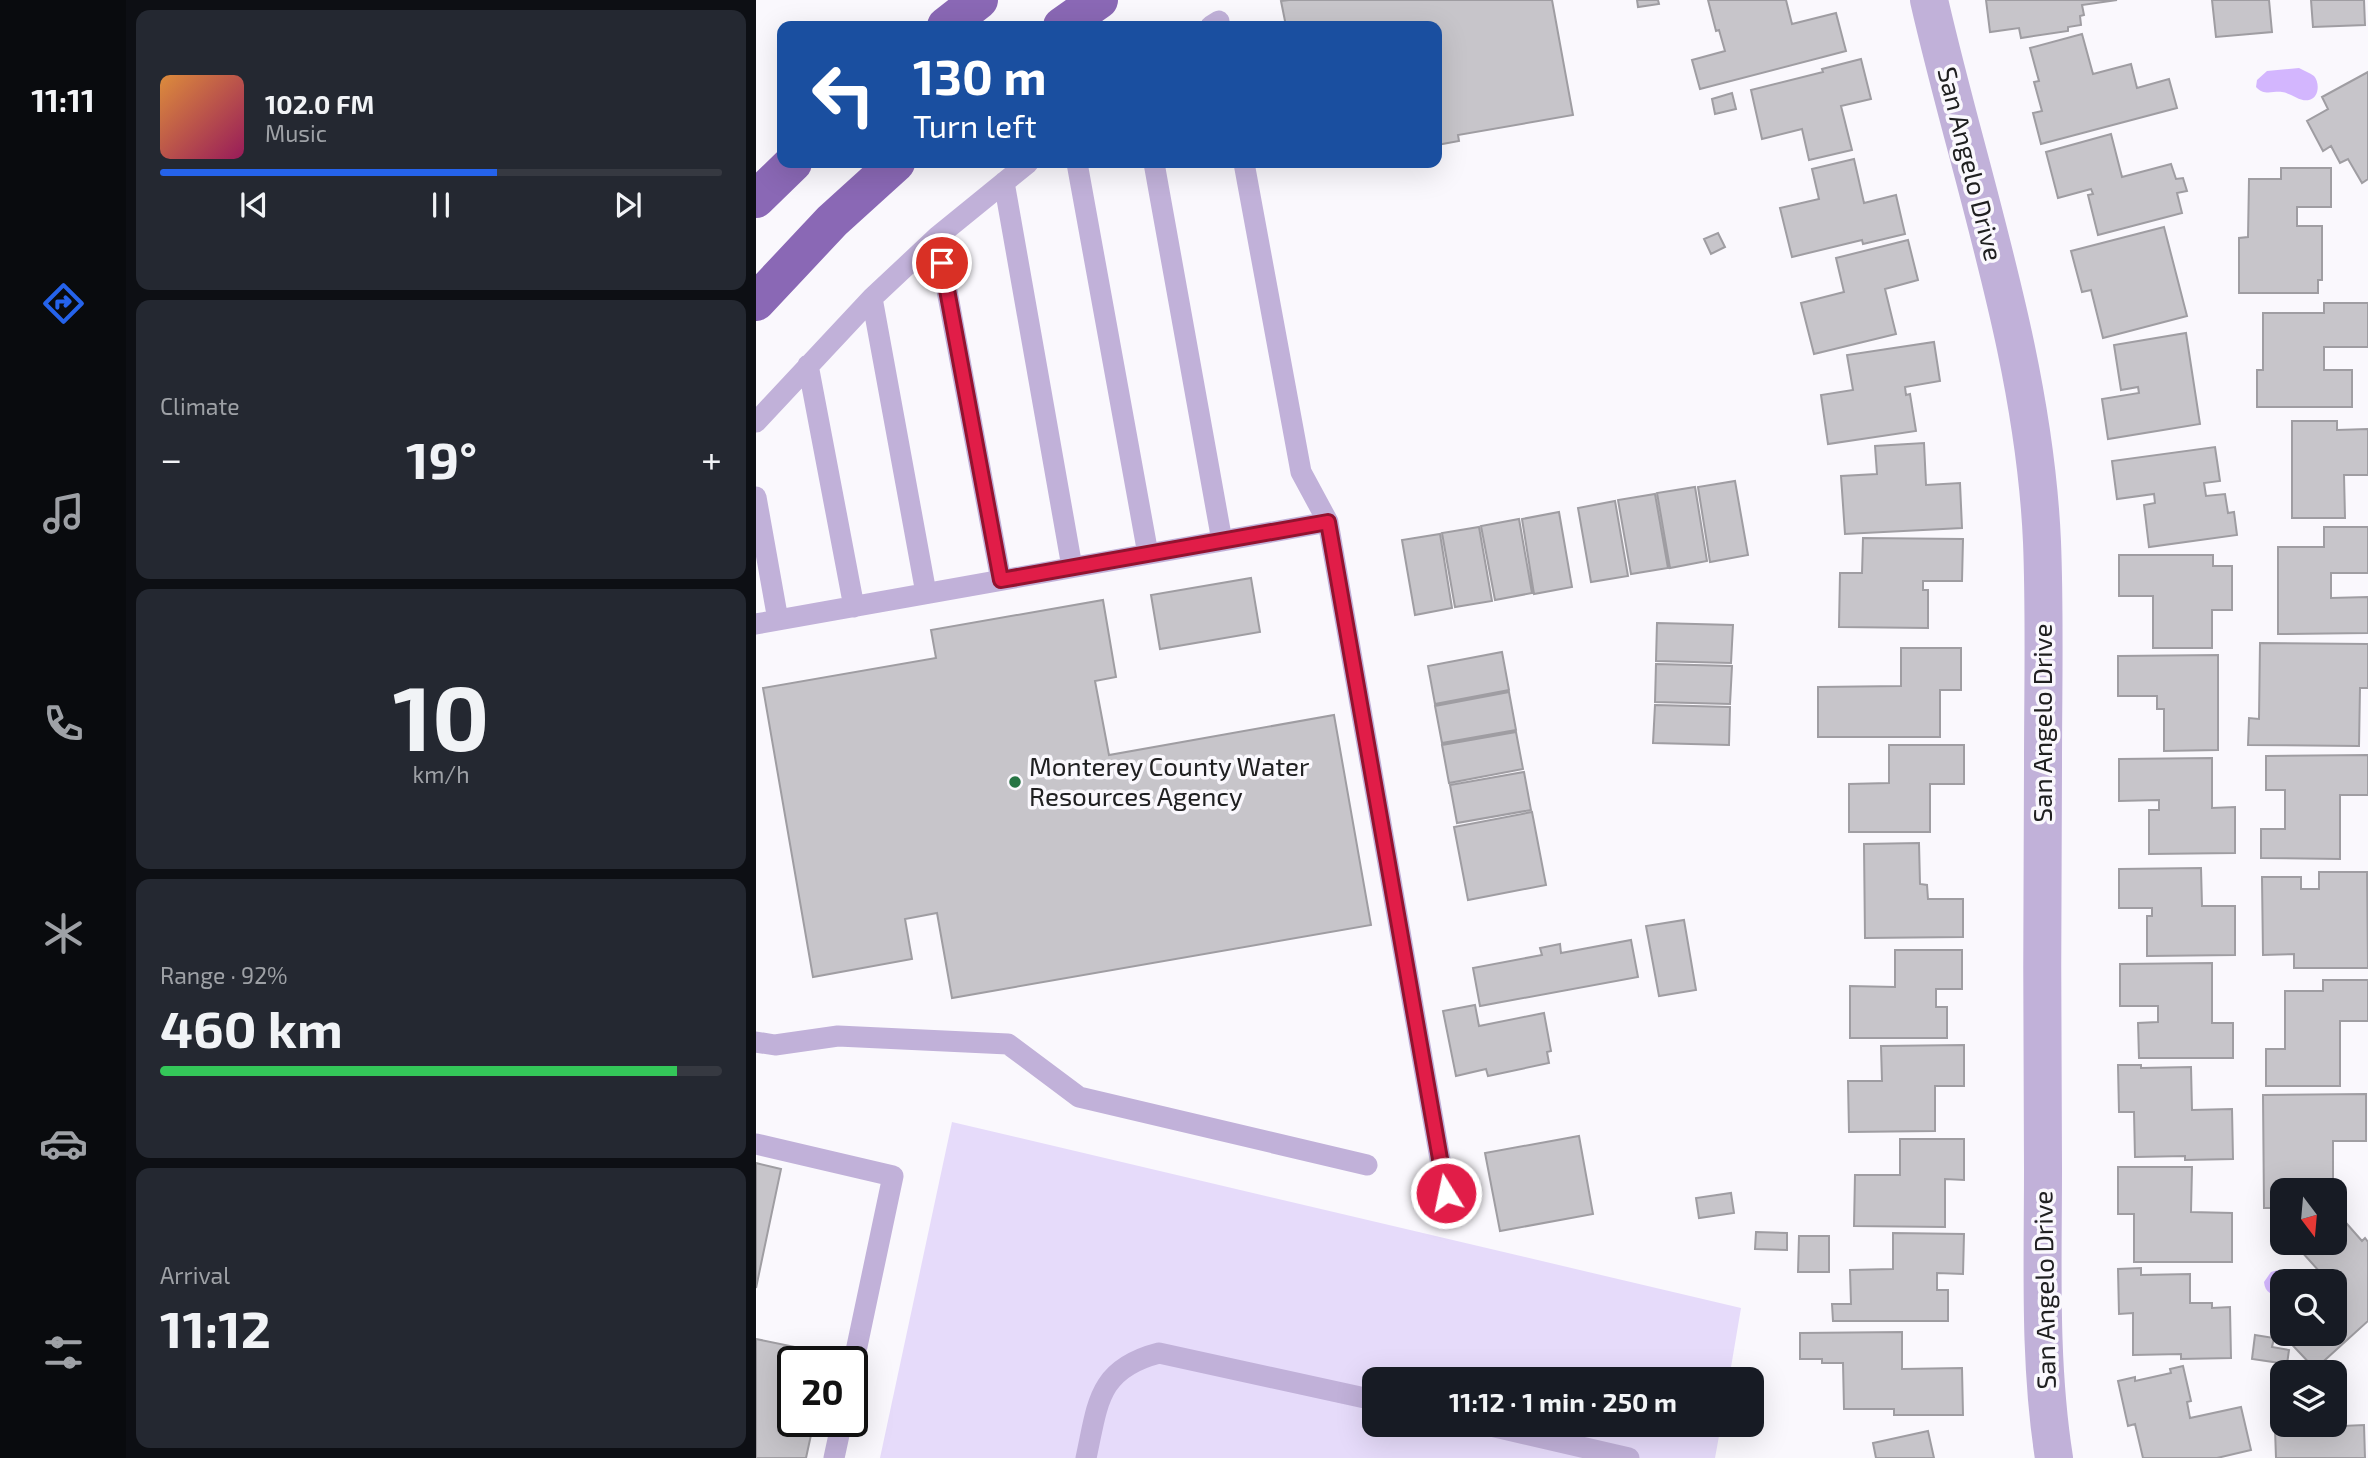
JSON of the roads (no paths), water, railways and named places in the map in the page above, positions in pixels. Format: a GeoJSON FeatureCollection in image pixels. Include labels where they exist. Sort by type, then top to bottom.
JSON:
{"type":"FeatureCollection","features":[{"type":"Feature","properties":{"kind":"highway"},"geometry":{"type":"LineString","coordinates":[[952,21],[979,0]]}},
{"type":"Feature","properties":{"kind":"highway"},"geometry":{"type":"LineString","coordinates":[[1069,21],[1099,0]]}},
{"type":"Feature","properties":{"kind":"highway"},"geometry":{"type":"LineString","coordinates":[[756,199],[788,168]]}},
{"type":"Feature","properties":{"kind":"highway"},"geometry":{"type":"LineString","coordinates":[[756,302],[832,221],[890,168]]}},
{"type":"Feature","properties":{"kind":"street","name":"San Angelo Drive"},"geometry":{"type":"LineString","coordinates":[[1929,0],[2014,339],[2029,412],[2040,513],[2043,621],[2041,944],[2044,1343],[2054,1458]]}},
{"type":"Feature","properties":{"kind":"lane"},"geometry":{"type":"LineString","coordinates":[[756,422],[872,298],[937,237],[1022,168]]}},
{"type":"Feature","properties":{"kind":"lane"},"geometry":{"type":"LineString","coordinates":[[1078,168],[1148,554]]}},
{"type":"Feature","properties":{"kind":"lane"},"geometry":{"type":"LineString","coordinates":[[1155,168],[1222,541]]}},
{"type":"Feature","properties":{"kind":"lane"},"geometry":{"type":"LineString","coordinates":[[1245,168],[1301,472],[1328,522],[1446,1193]]}},
{"type":"Feature","properties":{"kind":"lane"},"geometry":{"type":"LineString","coordinates":[[1004,182],[1072,567]]}},
{"type":"Feature","properties":{"kind":"lane"},"geometry":{"type":"LineString","coordinates":[[937,237],[1001,580]]}},
{"type":"Feature","properties":{"kind":"lane"},"geometry":{"type":"LineString","coordinates":[[872,298],[926,593]]}},
{"type":"Feature","properties":{"kind":"lane"},"geometry":{"type":"LineString","coordinates":[[808,365],[854,607]]}},
{"type":"Feature","properties":{"kind":"lane"},"geometry":{"type":"LineString","coordinates":[[756,498],[778,620]]}},
{"type":"Feature","properties":{"kind":"lane"},"geometry":{"type":"LineString","coordinates":[[756,624],[1328,522]]}},
{"type":"Feature","properties":{"kind":"lane"},"geometry":{"type":"LineString","coordinates":[[756,1042],[775,1045],[838,1036],[1008,1044],[1079,1097],[1367,1165]]}},
{"type":"Feature","properties":{"kind":"lane"},"geometry":{"type":"LineString","coordinates":[[756,1144],[893,1176],[857,1346]]}},
{"type":"Feature","properties":{"kind":"lane"},"geometry":{"type":"LineString","coordinates":[[1086,1458],[1098,1403],[1107,1384],[1118,1371],[1137,1359],[1158,1353],[1362,1397]]}},
{"type":"Feature","properties":{"kind":"lane"},"geometry":{"type":"LineString","coordinates":[[834,1458],[839,1437]]}},
{"type":"Feature","properties":{"kind":"lane"},"geometry":{"type":"LineString","coordinates":[[1538,1437],[1629,1458]]}},
{"type":"Feature","properties":{"kind":"place","name":"Monterey County Water Resources Agency"},"geometry":{"type":"Point","coordinates":[1015,782]}}]}
